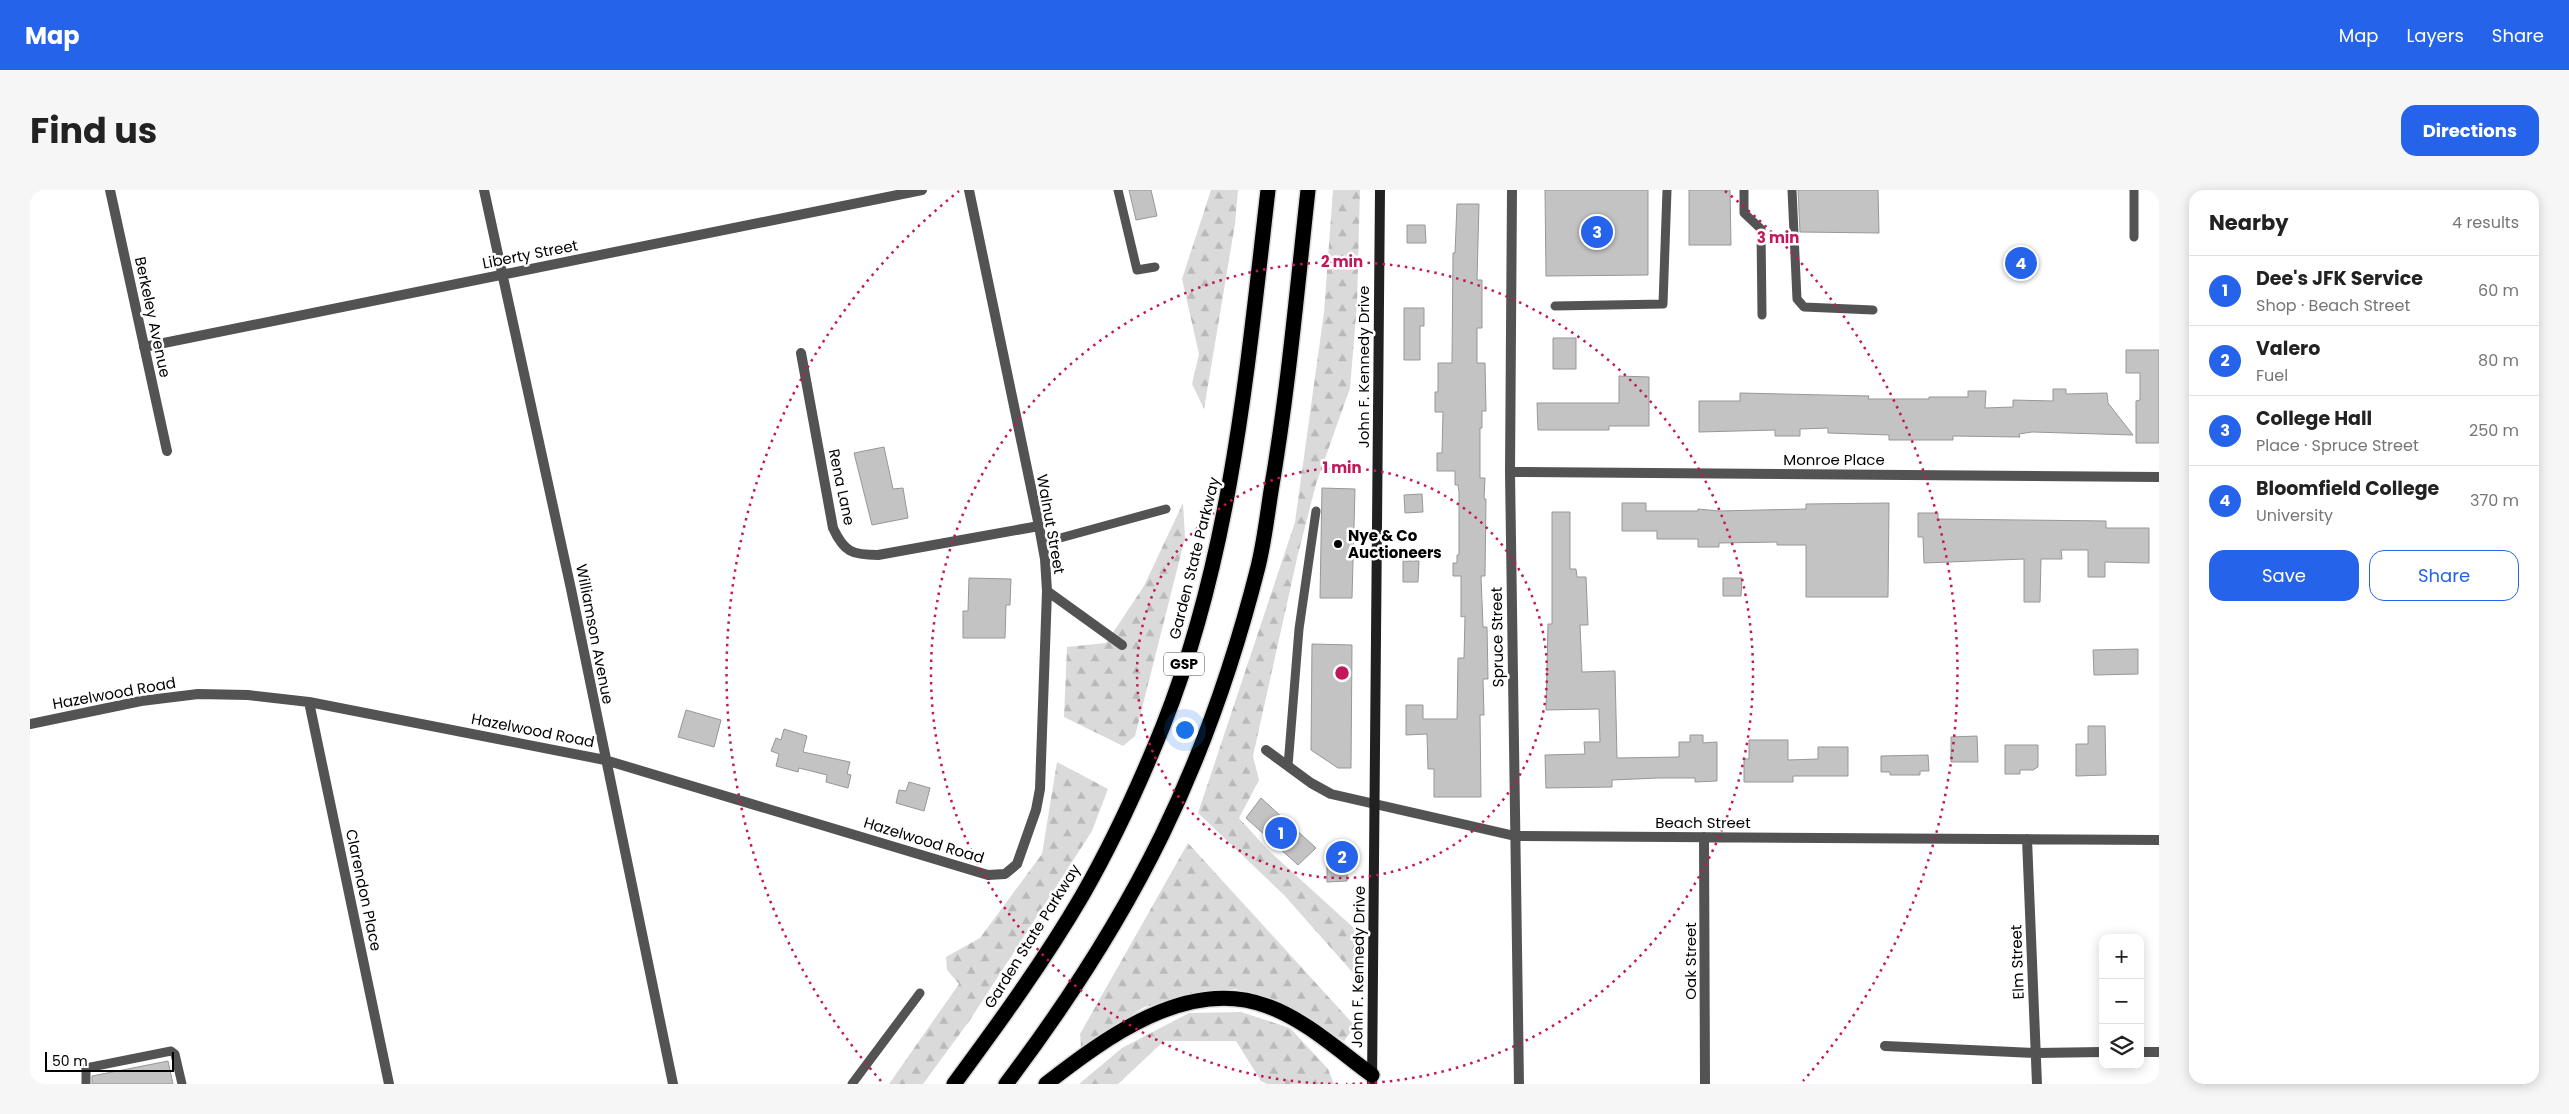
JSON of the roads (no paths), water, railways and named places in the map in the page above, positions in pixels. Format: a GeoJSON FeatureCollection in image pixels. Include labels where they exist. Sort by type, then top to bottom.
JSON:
{"type":"FeatureCollection","features":[{"type":"Feature","properties":{"kind":"highway","name":"Garden State Parkway"},"geometry":{"type":"LineString","coordinates":[[954,1084],[1034,972],[1083,895],[1126,808],[1167,716],[1194,636],[1217,544],[1236,452],[1268,190]]}},
{"type":"Feature","properties":{"kind":"highway","name":"GSP"},"geometry":{"type":"LineString","coordinates":[[1006,1084],[1067,999],[1108,933],[1163,834],[1200,746],[1232,657],[1258,566],[1274,472],[1308,190]]}},
{"type":"Feature","properties":{"kind":"highway"},"geometry":{"type":"LineString","coordinates":[[1046,1084],[1087,1053],[1126,1029],[1169,1008],[1202,1000],[1235,998],[1266,1006],[1299,1021],[1372,1080]]}},
{"type":"Feature","properties":{"kind":"main road","name":"John F. Kennedy Drive"},"geometry":{"type":"LineString","coordinates":[[1372,1080],[1380,190]]}},
{"type":"Feature","properties":{"kind":"street","name":"Berkeley Avenue"},"geometry":{"type":"LineString","coordinates":[[110,190],[168,451]]}},
{"type":"Feature","properties":{"kind":"street","name":"Williamson Avenue"},"geometry":{"type":"LineString","coordinates":[[484,190],[571,589],[604,760],[673,1084]]}},
{"type":"Feature","properties":{"kind":"street","name":"Liberty Street"},"geometry":{"type":"LineString","coordinates":[[144,347],[922,190]]}},
{"type":"Feature","properties":{"kind":"street","name":"Walnut Street"},"geometry":{"type":"LineString","coordinates":[[969,190],[1042,543],[1047,591],[1040,789],[1036,810],[1017,864]]}},
{"type":"Feature","properties":{"kind":"street","name":"Spruce Street"},"geometry":{"type":"LineString","coordinates":[[1512,190],[1510,472],[1519,1084]]}},
{"type":"Feature","properties":{"kind":"street","name":"Rena Lane"},"geometry":{"type":"LineString","coordinates":[[800,353],[833,528],[840,542],[848,551],[861,555],[878,555],[1038,526]]}},
{"type":"Feature","properties":{"kind":"street","name":"Monroe Place"},"geometry":{"type":"LineString","coordinates":[[1510,472],[2159,477]]}},
{"type":"Feature","properties":{"kind":"street"},"geometry":{"type":"LineString","coordinates":[[1047,591],[1122,645]]}},
{"type":"Feature","properties":{"kind":"street","name":"Hazelwood Road"},"geometry":{"type":"LineString","coordinates":[[30,724],[141,701],[198,694],[248,695],[309,702],[604,760],[988,875],[1005,874],[1017,864]]}},
{"type":"Feature","properties":{"kind":"street","name":"Clarendon Place"},"geometry":{"type":"LineString","coordinates":[[309,702],[389,1084]]}},
{"type":"Feature","properties":{"kind":"street","name":"Beach Street"},"geometry":{"type":"LineString","coordinates":[[1266,750],[1311,783],[1331,794],[1515,836],[2159,840]]}},
{"type":"Feature","properties":{"kind":"street","name":"Oak Street"},"geometry":{"type":"LineString","coordinates":[[1704,837],[1705,1084]]}},
{"type":"Feature","properties":{"kind":"street","name":"Elm Street"},"geometry":{"type":"LineString","coordinates":[[2027,839],[2037,1084]]}},
{"type":"Feature","properties":{"kind":"street"},"geometry":{"type":"LineString","coordinates":[[1885,1046],[2036,1053],[2099,1052]]}},
{"type":"Feature","properties":{"kind":"street"},"geometry":{"type":"LineString","coordinates":[[2144,1052],[2159,1052]]}},
{"type":"Feature","properties":{"kind":"lane"},"geometry":{"type":"LineString","coordinates":[[1118,190],[1136,270],[1155,267]]}},
{"type":"Feature","properties":{"kind":"lane"},"geometry":{"type":"LineString","coordinates":[[1555,306],[1663,304],[1667,190]]}},
{"type":"Feature","properties":{"kind":"lane"},"geometry":{"type":"LineString","coordinates":[[1744,190],[1744,213],[1761,229],[1762,315]]}},
{"type":"Feature","properties":{"kind":"lane"},"geometry":{"type":"LineString","coordinates":[[1792,190],[1797,298],[1800,304],[1804,306],[1873,310]]}},
{"type":"Feature","properties":{"kind":"lane"},"geometry":{"type":"LineString","coordinates":[[2134,190],[2134,237]]}},
{"type":"Feature","properties":{"kind":"lane"},"geometry":{"type":"LineString","coordinates":[[1042,543],[1166,509]]}},
{"type":"Feature","properties":{"kind":"lane"},"geometry":{"type":"LineString","coordinates":[[1288,766],[1299,629],[1316,511]]}},
{"type":"Feature","properties":{"kind":"lane"},"geometry":{"type":"LineString","coordinates":[[852,1084],[920,993]]}},
{"type":"Feature","properties":{"kind":"lane"},"geometry":{"type":"LineString","coordinates":[[86,1084],[86,1068],[171,1051],[175,1054],[182,1084]]}},
{"type":"Feature","properties":{"kind":"place","name":"College Hall"},"geometry":{"type":"Point","coordinates":[1597,232]}},
{"type":"Feature","properties":{"kind":"place","name":"Bloomfield College"},"geometry":{"type":"Point","coordinates":[2021,263]}},
{"type":"Feature","properties":{"kind":"place","name":"Nye & Co Auctioneers"},"geometry":{"type":"Point","coordinates":[1338,544]}},
{"type":"Feature","properties":{"kind":"place","name":"Dee's JFK Service"},"geometry":{"type":"Point","coordinates":[1281,833]}},
{"type":"Feature","properties":{"kind":"place","name":"Valero"},"geometry":{"type":"Point","coordinates":[1342,857]}}]}
